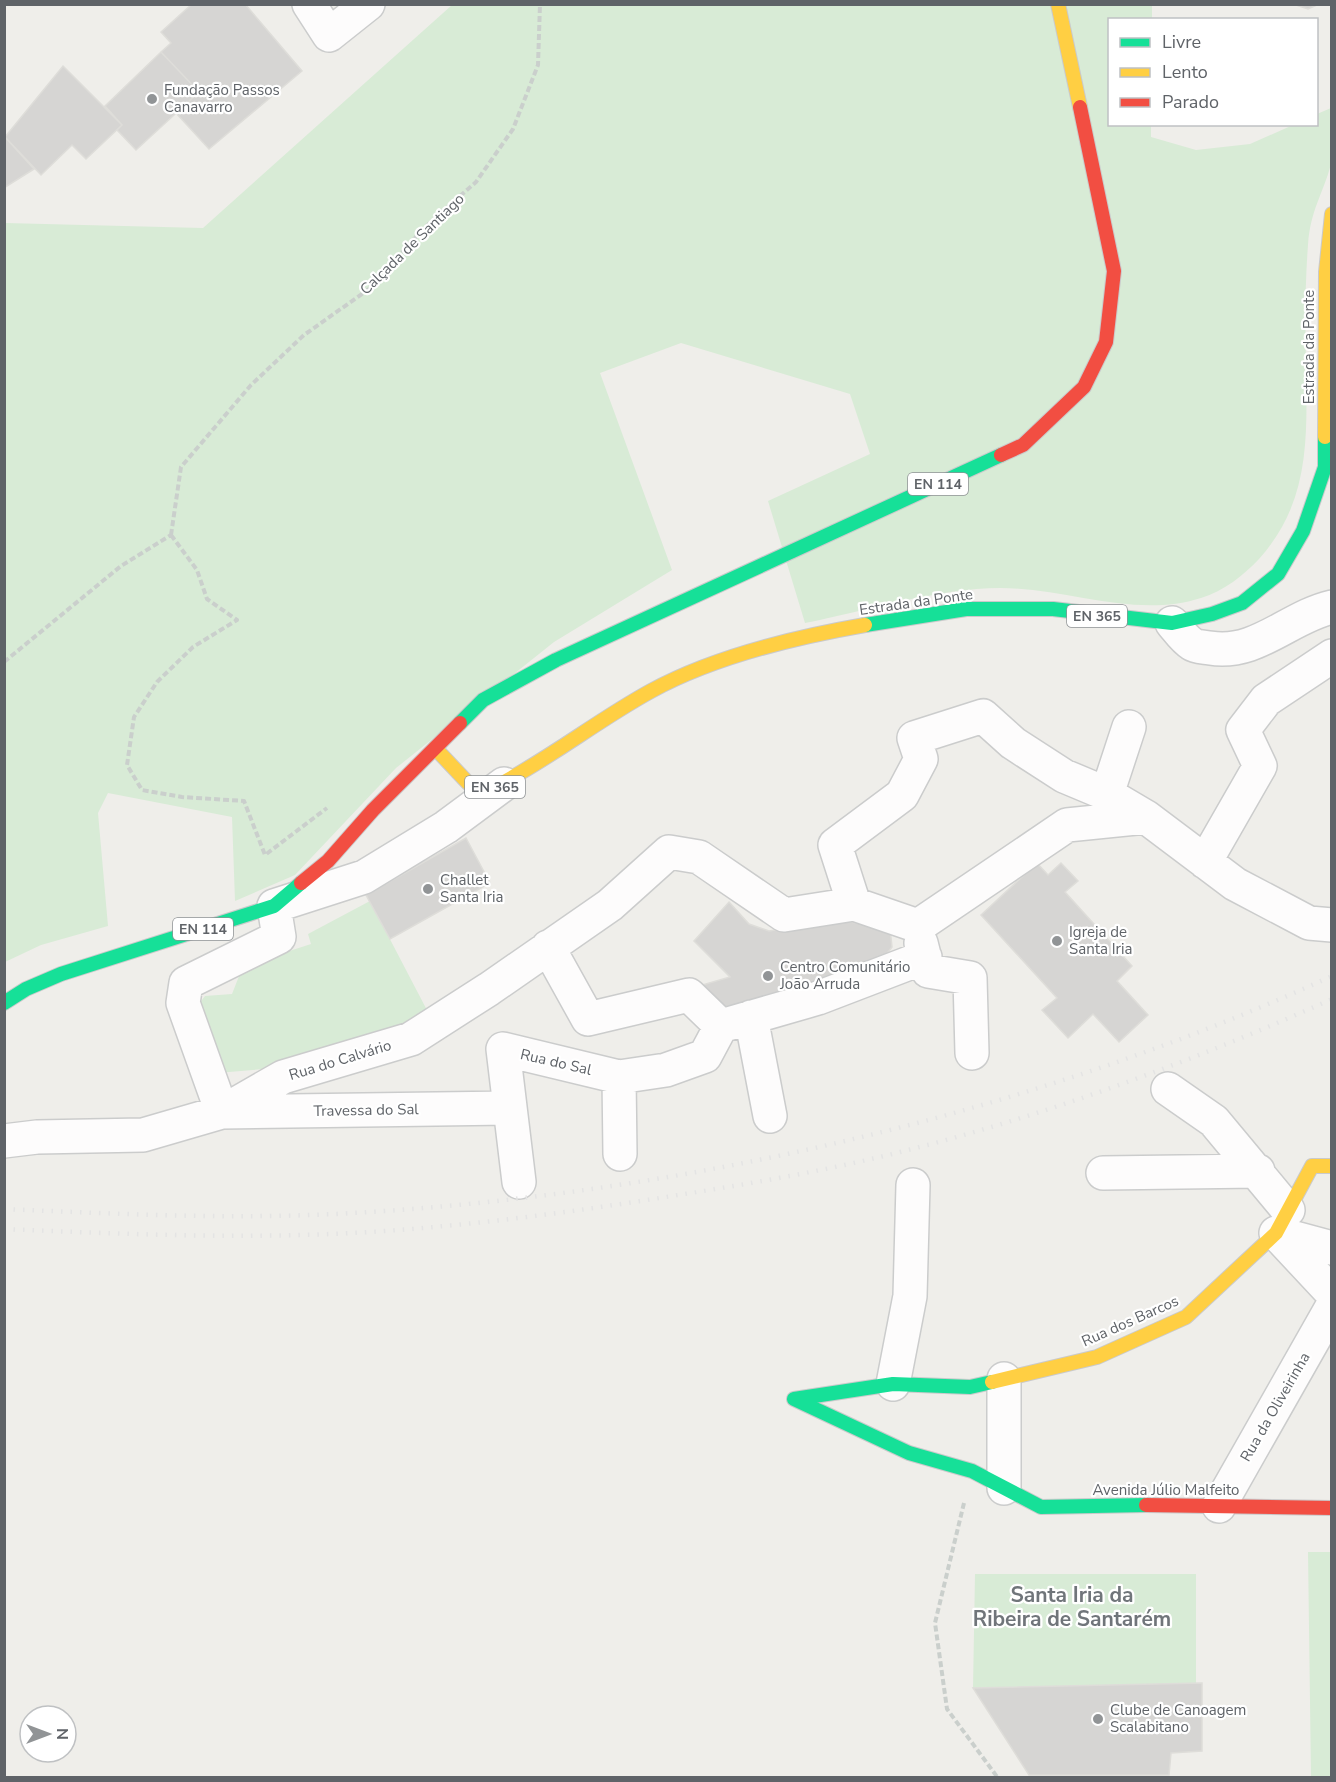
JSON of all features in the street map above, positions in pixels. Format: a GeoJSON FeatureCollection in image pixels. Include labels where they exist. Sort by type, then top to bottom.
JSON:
{"type":"FeatureCollection","features":[{"type":"Feature","properties":{"kind":"main road","name":"EN 114"},"geometry":{"type":"LineString","coordinates":[[4,1003],[26,989],[61,974],[274,906],[327,861],[373,810],[483,700],[556,660],[710,586],[1023,445],[1084,387],[1106,342],[1114,271],[1058,4]]}},
{"type":"Feature","properties":{"kind":"main road","name":"Estrada da Ponte"},"geometry":{"type":"LineString","coordinates":[[504,784],[533,768],[560,747],[651,691],[683,675],[735,657],[831,632],[966,609],[1053,609],[1172,623],[1212,614],[1242,603],[1278,574],[1303,531],[1325,467],[1326,272],[1332,214]]}},
{"type":"Feature","properties":{"kind":"main road","name":"EN 365"},"geometry":{"type":"LineString","coordinates":[[435,748],[468,783],[491,789],[504,784]]}},
{"type":"Feature","properties":{"kind":"main road","name":"Rua dos Barcos"},"geometry":{"type":"LineString","coordinates":[[893,1384],[970,1387],[1097,1357],[1186,1317],[1282,1222],[1312,1167],[1332,1166]]}},
{"type":"Feature","properties":{"kind":"main road","name":"Avenida Júlio Malfeito"},"geometry":{"type":"LineString","coordinates":[[893,1384],[794,1400],[909,1454],[972,1471],[1041,1507],[1332,1508]]}},
{"type":"Feature","properties":{"kind":"street"},"geometry":{"type":"LineString","coordinates":[[309,4],[329,35],[368,4]]}},
{"type":"Feature","properties":{"kind":"street"},"geometry":{"type":"LineString","coordinates":[[1172,623],[1193,645],[1216,649],[1242,647],[1268,638],[1315,611],[1332,608]]}},
{"type":"Feature","properties":{"kind":"street"},"geometry":{"type":"LineString","coordinates":[[1205,862],[1260,766],[1243,730],[1266,700],[1332,656]]}},
{"type":"Feature","properties":{"kind":"street"},"geometry":{"type":"LineString","coordinates":[[972,1053],[970,978],[928,971],[921,942],[854,904],[836,844],[902,795],[921,759],[914,738],[983,716],[1013,743],[1064,776],[1107,794],[1146,817],[1235,884],[1309,923],[1332,925]]}},
{"type":"Feature","properties":{"kind":"street"},"geometry":{"type":"LineString","coordinates":[[1107,794],[1129,727]]}},
{"type":"Feature","properties":{"kind":"street"},"geometry":{"type":"LineString","coordinates":[[222,1112],[183,1003],[186,983],[279,937],[274,906],[364,877],[446,827],[504,784]]}},
{"type":"Feature","properties":{"kind":"street"},"geometry":{"type":"LineString","coordinates":[[736,1021],[818,998],[921,942],[1067,825],[1146,817]]}},
{"type":"Feature","properties":{"kind":"street","name":"Rua do Calvário"},"geometry":{"type":"LineString","coordinates":[[4,1141],[37,1137],[143,1135],[222,1112],[283,1077],[411,1039],[610,905],[669,852],[699,858],[784,915],[854,904]]}},
{"type":"Feature","properties":{"kind":"street"},"geometry":{"type":"LineString","coordinates":[[548,947],[588,1019],[689,995],[736,1021],[770,1116]]}},
{"type":"Feature","properties":{"kind":"street","name":"Rua do Sal"},"geometry":{"type":"LineString","coordinates":[[519,1182],[503,1049],[619,1077],[666,1070],[705,1056],[736,1021]]}},
{"type":"Feature","properties":{"kind":"street"},"geometry":{"type":"LineString","coordinates":[[619,1077],[620,1154]]}},
{"type":"Feature","properties":{"kind":"street"},"geometry":{"type":"LineString","coordinates":[[1168,1089],[1214,1121],[1258,1171],[1282,1222],[1332,1293]]}},
{"type":"Feature","properties":{"kind":"street","name":"Travessa do Sal"},"geometry":{"type":"LineString","coordinates":[[222,1112],[509,1108]]}},
{"type":"Feature","properties":{"kind":"street"},"geometry":{"type":"LineString","coordinates":[[1103,1173],[1258,1171]]}},
{"type":"Feature","properties":{"kind":"street"},"geometry":{"type":"LineString","coordinates":[[893,1384],[910,1296],[913,1185]]}},
{"type":"Feature","properties":{"kind":"street"},"geometry":{"type":"LineString","coordinates":[[1282,1222],[1332,1248]]}},
{"type":"Feature","properties":{"kind":"street","name":"Rua da Oliveirinha"},"geometry":{"type":"LineString","coordinates":[[1219,1506],[1332,1307]]}},
{"type":"Feature","properties":{"kind":"street"},"geometry":{"type":"LineString","coordinates":[[1004,1379],[1004,1488]]}},
{"type":"Feature","properties":{"kind":"path","name":"Calçada de Santiago"},"geometry":{"type":"LineString","coordinates":[[171,535],[181,467],[243,394],[304,335],[369,289],[423,229],[476,182],[495,156],[513,129],[538,65],[540,4]]}},
{"type":"Feature","properties":{"kind":"path"},"geometry":{"type":"LineString","coordinates":[[4,662],[121,566],[171,535],[198,570],[207,600],[237,620],[193,647],[158,682],[134,717],[128,765],[142,790],[244,801],[265,855],[329,806]]}},
{"type":"Feature","properties":{"kind":"path"},"geometry":{"type":"LineString","coordinates":[[972,1471],[935,1623],[947,1709],[998,1778]]}},
{"type":"Feature","properties":{"kind":"green space"},"geometry":{"type":"Polygon","coordinates":[[[452,5],[1152,5],[1152,18],[1108,18],[1108,126],[1151,126],[1151,137],[1196,150],[1250,144],[1291,126],[1318,126],[1318,114],[1331,108],[1333,144],[1331,164],[1309,233],[1306,274],[1305,442],[1297,491],[1276,537],[1259,559],[1226,587],[1201,598],[1176,604],[1151,605],[1101,601],[1025,589],[977,589],[928,596],[805,623],[768,501],[870,454],[850,394],[681,343],[600,373],[672,570],[554,642],[396,768],[295,875],[235,901],[232,817],[108,793],[98,813],[108,926],[41,945],[5,962],[5,223],[203,228],[452,5]]]}},
{"type":"Feature","properties":{"kind":"green space"},"geometry":{"type":"Polygon","coordinates":[[[370,901],[429,1014],[298,1066],[217,1073],[199,1004],[205,996],[232,994],[243,966],[311,944],[308,934],[370,901]]]}},
{"type":"Feature","properties":{"kind":"green space"},"geometry":{"type":"Polygon","coordinates":[[[1308,1552],[1331,1552],[1331,1777],[1311,1777],[1308,1552]]]}},
{"type":"Feature","properties":{"kind":"green space"},"geometry":{"type":"Polygon","coordinates":[[[975,1574],[1196,1574],[1196,1684],[973,1688],[975,1574]]]}},
{"type":"Feature","properties":{"kind":"building"},"geometry":{"type":"Polygon","coordinates":[[[192,4],[245,4],[302,71],[209,149],[176,113],[199,92],[161,52],[171,43],[161,32],[192,4]]]}},
{"type":"Feature","properties":{"kind":"building"},"geometry":{"type":"Polygon","coordinates":[[[1293,4],[1319,4],[1308,9],[1293,4]]]}},
{"type":"Feature","properties":{"kind":"building","name":"Fundação Passos Canavarro"},"geometry":{"type":"Polygon","coordinates":[[[161,52],[199,92],[136,150],[117,130],[122,125],[105,106],[161,52]]]}},
{"type":"Feature","properties":{"kind":"building"},"geometry":{"type":"Polygon","coordinates":[[[63,66],[122,125],[86,159],[72,145],[41,175],[5,137],[63,66]]]}},
{"type":"Feature","properties":{"kind":"building"},"geometry":{"type":"Polygon","coordinates":[[[4,136],[34,169],[4,188],[4,136]]]}},
{"type":"Feature","properties":{"kind":"building","name":"Challet Santa Iria"},"geometry":{"type":"Polygon","coordinates":[[[466,838],[490,883],[390,939],[366,895],[466,838]]]}},
{"type":"Feature","properties":{"kind":"building","name":"Igreja de Santa Iria"},"geometry":{"type":"Polygon","coordinates":[[[1037,863],[1048,875],[1061,863],[1078,881],[1065,892],[1132,966],[1117,981],[1148,1015],[1119,1042],[1093,1014],[1068,1038],[1042,1010],[1057,998],[981,915],[1037,863]]]}},
{"type":"Feature","properties":{"kind":"building"},"geometry":{"type":"Polygon","coordinates":[[[729,902],[749,924],[769,931],[837,920],[890,928],[892,947],[880,963],[773,998],[707,1010],[699,986],[730,977],[694,941],[729,902]]]}},
{"type":"Feature","properties":{"kind":"building","name":"Clube de Canoagem Scalabitano"},"geometry":{"type":"Polygon","coordinates":[[[1202,1683],[1202,1751],[1171,1753],[1169,1775],[1029,1775],[973,1688],[1202,1683]]]}},
{"type":"Feature","properties":{"kind":"railway"},"geometry":{"type":"LineString","coordinates":[[4,1209],[222,1216],[353,1213],[477,1203],[603,1187],[728,1166],[853,1139],[977,1107],[1098,1069],[1217,1025],[1332,976]]}},
{"type":"Feature","properties":{"kind":"railway"},"geometry":{"type":"LineString","coordinates":[[4,1229],[222,1236],[353,1233],[553,1214],[758,1182],[872,1159],[955,1138],[1065,1104],[1228,1044],[1332,999]]}},
{"type":"Feature","properties":{"kind":"traffic: fast"},"geometry":{"type":"LineString","coordinates":[[865,625],[966,609],[1053,609],[1172,623],[1212,614],[1242,603],[1278,574],[1303,531],[1325,467],[1325,437]]}},
{"type":"Feature","properties":{"kind":"traffic: fast"},"geometry":{"type":"LineString","coordinates":[[460,723],[483,700],[556,660],[1001,455]]}},
{"type":"Feature","properties":{"kind":"traffic: fast"},"geometry":{"type":"LineString","coordinates":[[4,1003],[26,989],[61,974],[274,906],[301,883]]}},
{"type":"Feature","properties":{"kind":"traffic: fast"},"geometry":{"type":"LineString","coordinates":[[992,1382],[970,1387],[893,1384],[794,1399],[909,1453],[972,1471],[1041,1507],[1146,1505]]}},
{"type":"Feature","properties":{"kind":"traffic: slow"},"geometry":{"type":"LineString","coordinates":[[1058,4],[1080,107]]}},
{"type":"Feature","properties":{"kind":"traffic: slow"},"geometry":{"type":"LineString","coordinates":[[1325,437],[1326,272],[1332,214]]}},
{"type":"Feature","properties":{"kind":"traffic: slow"},"geometry":{"type":"LineString","coordinates":[[435,748],[468,783],[491,789],[532,766],[651,691],[675,679],[728,658],[783,642],[865,625]]}},
{"type":"Feature","properties":{"kind":"traffic: slow"},"geometry":{"type":"LineString","coordinates":[[992,1382],[1097,1357],[1186,1317],[1276,1233],[1312,1166],[1332,1166]]}},
{"type":"Feature","properties":{"kind":"traffic: jam"},"geometry":{"type":"LineString","coordinates":[[1001,455],[1023,445],[1084,387],[1106,342],[1114,271],[1080,107]]}},
{"type":"Feature","properties":{"kind":"traffic: jam"},"geometry":{"type":"LineString","coordinates":[[301,883],[328,861],[373,810],[460,723]]}},
{"type":"Feature","properties":{"kind":"traffic: jam"},"geometry":{"type":"LineString","coordinates":[[1146,1505],[1332,1508]]}},
{"type":"Feature","properties":{"kind":"place","name":"Fundação Passos Canavarro"},"geometry":{"type":"Point","coordinates":[152,99]}},
{"type":"Feature","properties":{"kind":"place","name":"Challet Santa Iria"},"geometry":{"type":"Point","coordinates":[428,889]}},
{"type":"Feature","properties":{"kind":"place","name":"Igreja de Santa Iria"},"geometry":{"type":"Point","coordinates":[1057,941]}},
{"type":"Feature","properties":{"kind":"place","name":"Centro Comunitário João Arruda"},"geometry":{"type":"Point","coordinates":[768,976]}},
{"type":"Feature","properties":{"kind":"place","name":"Clube de Canoagem Scalabitano"},"geometry":{"type":"Point","coordinates":[1098,1719]}},
{"type":"Feature","properties":{"kind":"district","name":"Santa Iria da Ribeira de Santarém"},"geometry":{"type":"Point","coordinates":[1072,1607]}}]}
